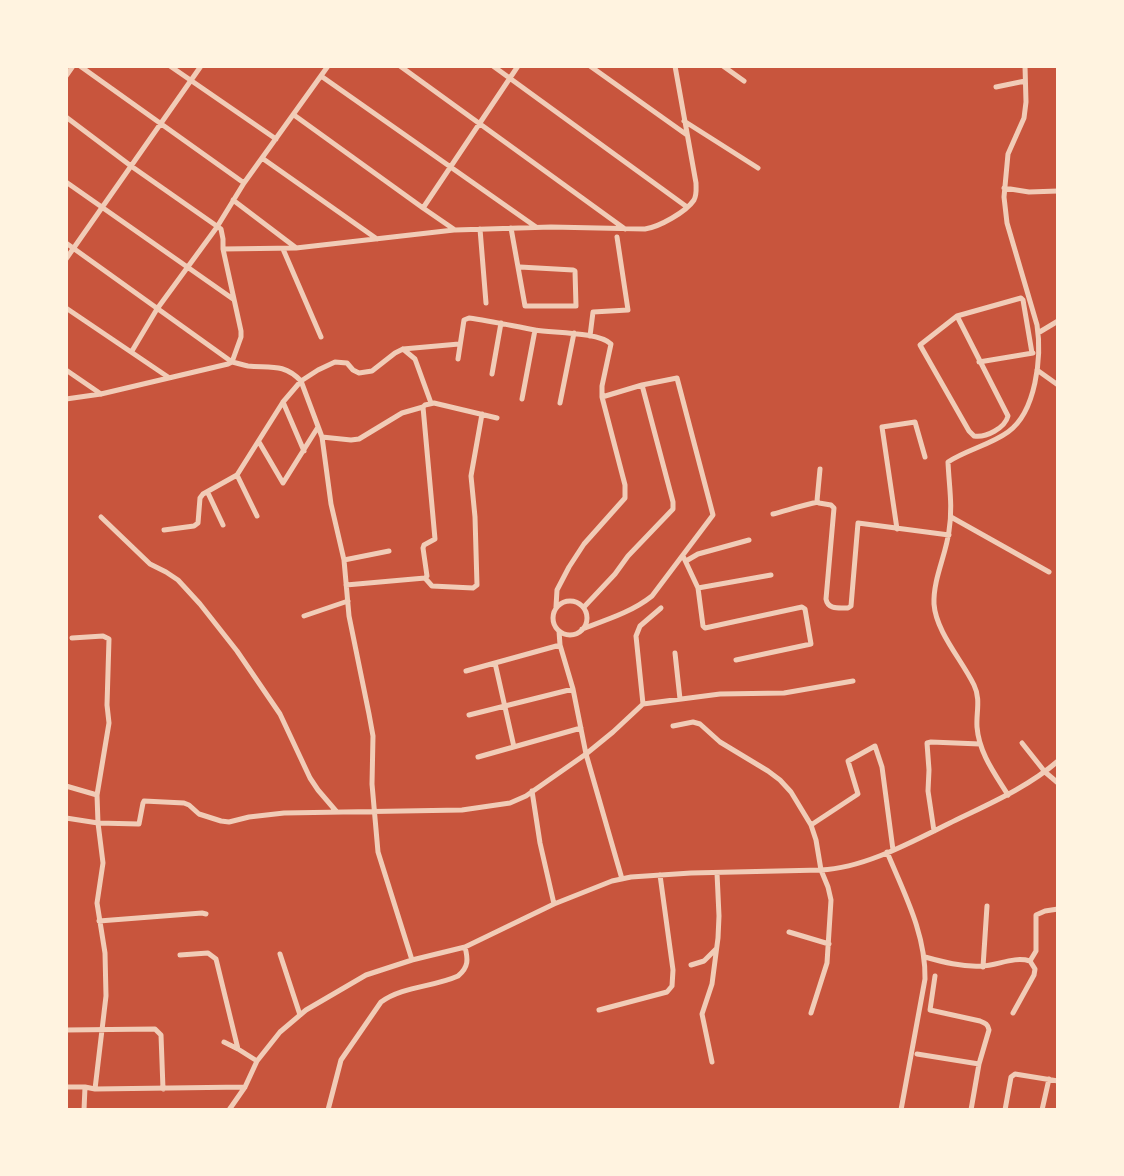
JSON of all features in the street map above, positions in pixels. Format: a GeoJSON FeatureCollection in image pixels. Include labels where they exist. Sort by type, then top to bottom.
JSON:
{"type":"FeatureCollection","features":[{"type":"Feature","properties":{"kind":"street"},"geometry":{"type":"LineString","coordinates":[[66,76],[73,66]]}},
{"type":"Feature","properties":{"kind":"street"},"geometry":{"type":"LineString","coordinates":[[80,66],[244,183]]}},
{"type":"Feature","properties":{"kind":"street"},"geometry":{"type":"LineString","coordinates":[[170,66],[276,139]]}},
{"type":"Feature","properties":{"kind":"street"},"geometry":{"type":"LineString","coordinates":[[66,259],[201,66]]}},
{"type":"Feature","properties":{"kind":"street"},"geometry":{"type":"LineString","coordinates":[[132,351],[157,309],[219,228],[244,183],[328,66]]}},
{"type":"Feature","properties":{"kind":"street"},"geometry":{"type":"LineString","coordinates":[[400,66],[625,229]]}},
{"type":"Feature","properties":{"kind":"street"},"geometry":{"type":"LineString","coordinates":[[493,66],[687,207]]}},
{"type":"Feature","properties":{"kind":"street"},"geometry":{"type":"LineString","coordinates":[[423,208],[518,66]]}},
{"type":"Feature","properties":{"kind":"street"},"geometry":{"type":"LineString","coordinates":[[590,66],[687,135]]}},
{"type":"Feature","properties":{"kind":"street"},"geometry":{"type":"LineString","coordinates":[[223,249],[296,248],[455,230],[653,228],[687,207],[695,197],[696,188],[675,66]]}},
{"type":"Feature","properties":{"kind":"street"},"geometry":{"type":"LineString","coordinates":[[723,66],[744,81]]}},
{"type":"Feature","properties":{"kind":"street"},"geometry":{"type":"LineString","coordinates":[[1008,795],[988,764],[980,744],[977,694],[948,642],[935,611],[934,594],[951,517],[948,462],[1004,434],[1017,424],[1032,392],[1037,370],[1038,333],[1007,223],[1004,188],[1008,154],[1024,118],[1025,66]]}},
{"type":"Feature","properties":{"kind":"street"},"geometry":{"type":"LineString","coordinates":[[321,76],[537,228]]}},
{"type":"Feature","properties":{"kind":"street"},"geometry":{"type":"LineString","coordinates":[[996,87],[1025,81]]}},
{"type":"Feature","properties":{"kind":"street"},"geometry":{"type":"LineString","coordinates":[[294,115],[455,230]]}},
{"type":"Feature","properties":{"kind":"street"},"geometry":{"type":"LineString","coordinates":[[66,117],[219,228],[241,337],[232,362]]}},
{"type":"Feature","properties":{"kind":"street"},"geometry":{"type":"LineString","coordinates":[[684,121],[758,167]]}},
{"type":"Feature","properties":{"kind":"street"},"geometry":{"type":"LineString","coordinates":[[262,159],[378,239]]}},
{"type":"Feature","properties":{"kind":"street"},"geometry":{"type":"LineString","coordinates":[[66,182],[233,299]]}},
{"type":"Feature","properties":{"kind":"street"},"geometry":{"type":"LineString","coordinates":[[1004,188],[1029,192],[1058,191]]}},
{"type":"Feature","properties":{"kind":"street"},"geometry":{"type":"LineString","coordinates":[[233,200],[296,248]]}},
{"type":"Feature","properties":{"kind":"street"},"geometry":{"type":"LineString","coordinates":[[511,228],[525,306],[576,306],[575,271],[520,267]]}},
{"type":"Feature","properties":{"kind":"street"},"geometry":{"type":"LineString","coordinates":[[480,229],[486,303]]}},
{"type":"Feature","properties":{"kind":"street"},"geometry":{"type":"LineString","coordinates":[[590,336],[593,312],[628,310],[617,237]]}},
{"type":"Feature","properties":{"kind":"street"},"geometry":{"type":"LineString","coordinates":[[66,243],[232,362],[247,366],[280,367],[299,380],[322,437],[331,504],[344,560],[348,601],[373,736],[372,783],[378,852],[412,960]]}},
{"type":"Feature","properties":{"kind":"street"},"geometry":{"type":"LineString","coordinates":[[282,249],[320,337]]}},
{"type":"Feature","properties":{"kind":"street"},"geometry":{"type":"LineString","coordinates":[[957,316],[1008,418],[1004,425],[979,437],[972,435],[920,345],[957,316],[1022,298],[1032,353]]}},
{"type":"Feature","properties":{"kind":"street"},"geometry":{"type":"LineString","coordinates":[[66,308],[168,378]]}},
{"type":"Feature","properties":{"kind":"street"},"geometry":{"type":"LineString","coordinates":[[458,359],[466,318],[535,330],[574,333],[609,341],[611,344],[602,397],[625,485],[625,498],[576,555],[557,590],[553,620],[559,631],[586,754],[622,879]]}},
{"type":"Feature","properties":{"kind":"street"},"geometry":{"type":"LineString","coordinates":[[1038,333],[1058,321]]}},
{"type":"Feature","properties":{"kind":"street"},"geometry":{"type":"LineString","coordinates":[[492,374],[501,323]]}},
{"type":"Feature","properties":{"kind":"street"},"geometry":{"type":"LineString","coordinates":[[522,399],[535,330]]}},
{"type":"Feature","properties":{"kind":"street"},"geometry":{"type":"LineString","coordinates":[[560,403],[574,333]]}},
{"type":"Feature","properties":{"kind":"street"},"geometry":{"type":"LineString","coordinates":[[164,530],[194,526],[198,523],[200,498],[237,475],[299,380],[335,362],[347,363],[359,373],[372,372],[403,349],[459,344]]}},
{"type":"Feature","properties":{"kind":"street"},"geometry":{"type":"LineString","coordinates":[[403,349],[415,359],[431,403]]}},
{"type":"Feature","properties":{"kind":"street"},"geometry":{"type":"LineString","coordinates":[[979,362],[1039,352]]}},
{"type":"Feature","properties":{"kind":"street"},"geometry":{"type":"LineString","coordinates":[[66,399],[101,394],[232,362]]}},
{"type":"Feature","properties":{"kind":"street"},"geometry":{"type":"LineString","coordinates":[[66,370],[101,394]]}},
{"type":"Feature","properties":{"kind":"street"},"geometry":{"type":"LineString","coordinates":[[1037,370],[1058,385]]}},
{"type":"Feature","properties":{"kind":"street"},"geometry":{"type":"LineString","coordinates":[[559,631],[569,635],[576,634],[645,602],[685,559],[713,517],[712,504],[678,379],[676,377],[642,384],[602,397]]}},
{"type":"Feature","properties":{"kind":"street"},"geometry":{"type":"LineString","coordinates":[[584,607],[673,509],[642,384]]}},
{"type":"Feature","properties":{"kind":"street"},"geometry":{"type":"LineString","coordinates":[[283,402],[304,451]]}},
{"type":"Feature","properties":{"kind":"street"},"geometry":{"type":"LineString","coordinates":[[322,437],[359,439],[402,413],[431,403],[496,418]]}},
{"type":"Feature","properties":{"kind":"street"},"geometry":{"type":"LineString","coordinates":[[423,407],[435,540],[424,548],[427,572],[425,578]]}},
{"type":"Feature","properties":{"kind":"street"},"geometry":{"type":"LineString","coordinates":[[425,578],[432,586],[473,588],[477,584],[471,477],[482,414]]}},
{"type":"Feature","properties":{"kind":"street"},"geometry":{"type":"LineString","coordinates":[[897,529],[882,427],[915,421],[925,457]]}},
{"type":"Feature","properties":{"kind":"street"},"geometry":{"type":"LineString","coordinates":[[259,442],[283,483],[318,427]]}},
{"type":"Feature","properties":{"kind":"street"},"geometry":{"type":"LineString","coordinates":[[818,502],[820,469]]}},
{"type":"Feature","properties":{"kind":"street"},"geometry":{"type":"LineString","coordinates":[[237,475],[257,516]]}},
{"type":"Feature","properties":{"kind":"street"},"geometry":{"type":"LineString","coordinates":[[208,493],[223,525]]}},
{"type":"Feature","properties":{"kind":"street"},"geometry":{"type":"LineString","coordinates":[[773,514],[818,502],[834,508],[826,599],[831,607],[851,606],[857,523],[949,535]]}},
{"type":"Feature","properties":{"kind":"street"},"geometry":{"type":"LineString","coordinates":[[101,517],[150,564],[178,580],[215,622],[280,714],[310,778],[337,811]]}},
{"type":"Feature","properties":{"kind":"street"},"geometry":{"type":"LineString","coordinates":[[951,517],[1049,572]]}},
{"type":"Feature","properties":{"kind":"street"},"geometry":{"type":"LineString","coordinates":[[685,559],[748,540]]}},
{"type":"Feature","properties":{"kind":"street"},"geometry":{"type":"LineString","coordinates":[[344,560],[389,551]]}},
{"type":"Feature","properties":{"kind":"street"},"geometry":{"type":"LineString","coordinates":[[685,559],[698,588],[705,628],[802,607],[805,609],[811,644],[736,660]]}},
{"type":"Feature","properties":{"kind":"street"},"geometry":{"type":"LineString","coordinates":[[698,588],[771,575]]}},
{"type":"Feature","properties":{"kind":"street"},"geometry":{"type":"LineString","coordinates":[[346,585],[425,578]]}},
{"type":"Feature","properties":{"kind":"street"},"geometry":{"type":"LineString","coordinates":[[556,607],[570,600],[584,607],[587,619],[582,629]]}},
{"type":"Feature","properties":{"kind":"street"},"geometry":{"type":"LineString","coordinates":[[304,617],[348,601]]}},
{"type":"Feature","properties":{"kind":"street"},"geometry":{"type":"LineString","coordinates":[[643,704],[636,636],[640,626],[661,608]]}},
{"type":"Feature","properties":{"kind":"street"},"geometry":{"type":"LineString","coordinates":[[72,638],[103,635],[108,639],[109,723],[97,795],[103,863],[97,903],[105,953],[106,996],[96,1089]]}},
{"type":"Feature","properties":{"kind":"street"},"geometry":{"type":"LineString","coordinates":[[466,671],[560,645]]}},
{"type":"Feature","properties":{"kind":"street"},"geometry":{"type":"LineString","coordinates":[[675,653],[680,699]]}},
{"type":"Feature","properties":{"kind":"street"},"geometry":{"type":"LineString","coordinates":[[495,663],[514,747]]}},
{"type":"Feature","properties":{"kind":"street"},"geometry":{"type":"LineString","coordinates":[[66,818],[98,823],[139,824],[144,801],[184,803],[199,814],[221,821],[284,813],[474,809],[517,801],[586,754],[643,704],[727,693],[785,693],[853,681]]}},
{"type":"Feature","properties":{"kind":"street"},"geometry":{"type":"LineString","coordinates":[[469,715],[573,689]]}},
{"type":"Feature","properties":{"kind":"street"},"geometry":{"type":"LineString","coordinates":[[673,726],[694,722],[700,724],[720,742],[774,776],[791,792],[811,825],[831,900],[827,963],[811,1013]]}},
{"type":"Feature","properties":{"kind":"street"},"geometry":{"type":"LineString","coordinates":[[478,757],[581,728]]}},
{"type":"Feature","properties":{"kind":"street"},"geometry":{"type":"LineString","coordinates":[[934,831],[928,791],[927,743],[980,744]]}},
{"type":"Feature","properties":{"kind":"street"},"geometry":{"type":"LineString","coordinates":[[1022,743],[1045,772],[1058,783]]}},
{"type":"Feature","properties":{"kind":"street"},"geometry":{"type":"LineString","coordinates":[[811,825],[858,794],[848,761],[875,746],[882,766],[890,851],[920,933],[925,957],[925,979],[901,1109]]}},
{"type":"Feature","properties":{"kind":"street"},"geometry":{"type":"LineString","coordinates":[[229,1110],[245,1087],[257,1062],[280,1032],[300,1015],[366,975],[465,947],[554,904],[612,881],[660,875],[844,868],[890,851],[1008,795],[1058,761]]}},
{"type":"Feature","properties":{"kind":"street"},"geometry":{"type":"LineString","coordinates":[[66,786],[97,795]]}},
{"type":"Feature","properties":{"kind":"street"},"geometry":{"type":"LineString","coordinates":[[533,791],[541,849],[554,904]]}},
{"type":"Feature","properties":{"kind":"street"},"geometry":{"type":"LineString","coordinates":[[712,1062],[702,1014],[712,984],[716,949],[719,916],[717,873]]}},
{"type":"Feature","properties":{"kind":"street"},"geometry":{"type":"LineString","coordinates":[[600,1010],[667,992],[672,986],[673,970],[660,875]]}},
{"type":"Feature","properties":{"kind":"street"},"geometry":{"type":"LineString","coordinates":[[983,967],[988,906]]}},
{"type":"Feature","properties":{"kind":"street"},"geometry":{"type":"LineString","coordinates":[[1030,961],[1036,951],[1036,915],[1058,909]]}},
{"type":"Feature","properties":{"kind":"street"},"geometry":{"type":"LineString","coordinates":[[99,921],[206,914]]}},
{"type":"Feature","properties":{"kind":"street"},"geometry":{"type":"LineString","coordinates":[[789,932],[829,944]]}},
{"type":"Feature","properties":{"kind":"street"},"geometry":{"type":"LineString","coordinates":[[328,1110],[341,1060],[381,1002],[387,997],[458,976],[465,971],[467,965],[465,947]]}},
{"type":"Feature","properties":{"kind":"street"},"geometry":{"type":"LineString","coordinates":[[691,965],[704,961],[716,949]]}},
{"type":"Feature","properties":{"kind":"street"},"geometry":{"type":"LineString","coordinates":[[180,955],[208,953],[216,958],[238,1049]]}},
{"type":"Feature","properties":{"kind":"street"},"geometry":{"type":"LineString","coordinates":[[280,954],[300,1015]]}},
{"type":"Feature","properties":{"kind":"street"},"geometry":{"type":"LineString","coordinates":[[925,957],[953,964],[983,967],[1023,959],[1030,961],[1035,969],[1034,975],[1013,1013]]}},
{"type":"Feature","properties":{"kind":"street"},"geometry":{"type":"LineString","coordinates":[[935,976],[930,1010],[980,1021],[985,1023],[989,1030],[979,1064],[971,1110]]}},
{"type":"Feature","properties":{"kind":"street"},"geometry":{"type":"LineString","coordinates":[[66,1030],[159,1031],[162,1035],[163,1089]]}},
{"type":"Feature","properties":{"kind":"street"},"geometry":{"type":"LineString","coordinates":[[224,1042],[257,1062]]}},
{"type":"Feature","properties":{"kind":"street"},"geometry":{"type":"LineString","coordinates":[[917,1054],[979,1064]]}},
{"type":"Feature","properties":{"kind":"street"},"geometry":{"type":"LineString","coordinates":[[1005,1110],[1011,1077],[1015,1074],[1058,1081]]}},
{"type":"Feature","properties":{"kind":"street"},"geometry":{"type":"LineString","coordinates":[[1042,1110],[1049,1079]]}},
{"type":"Feature","properties":{"kind":"street"},"geometry":{"type":"LineString","coordinates":[[66,1087],[245,1087]]}},
{"type":"Feature","properties":{"kind":"street"},"geometry":{"type":"LineString","coordinates":[[84,1110],[85,1087]]}}]}
